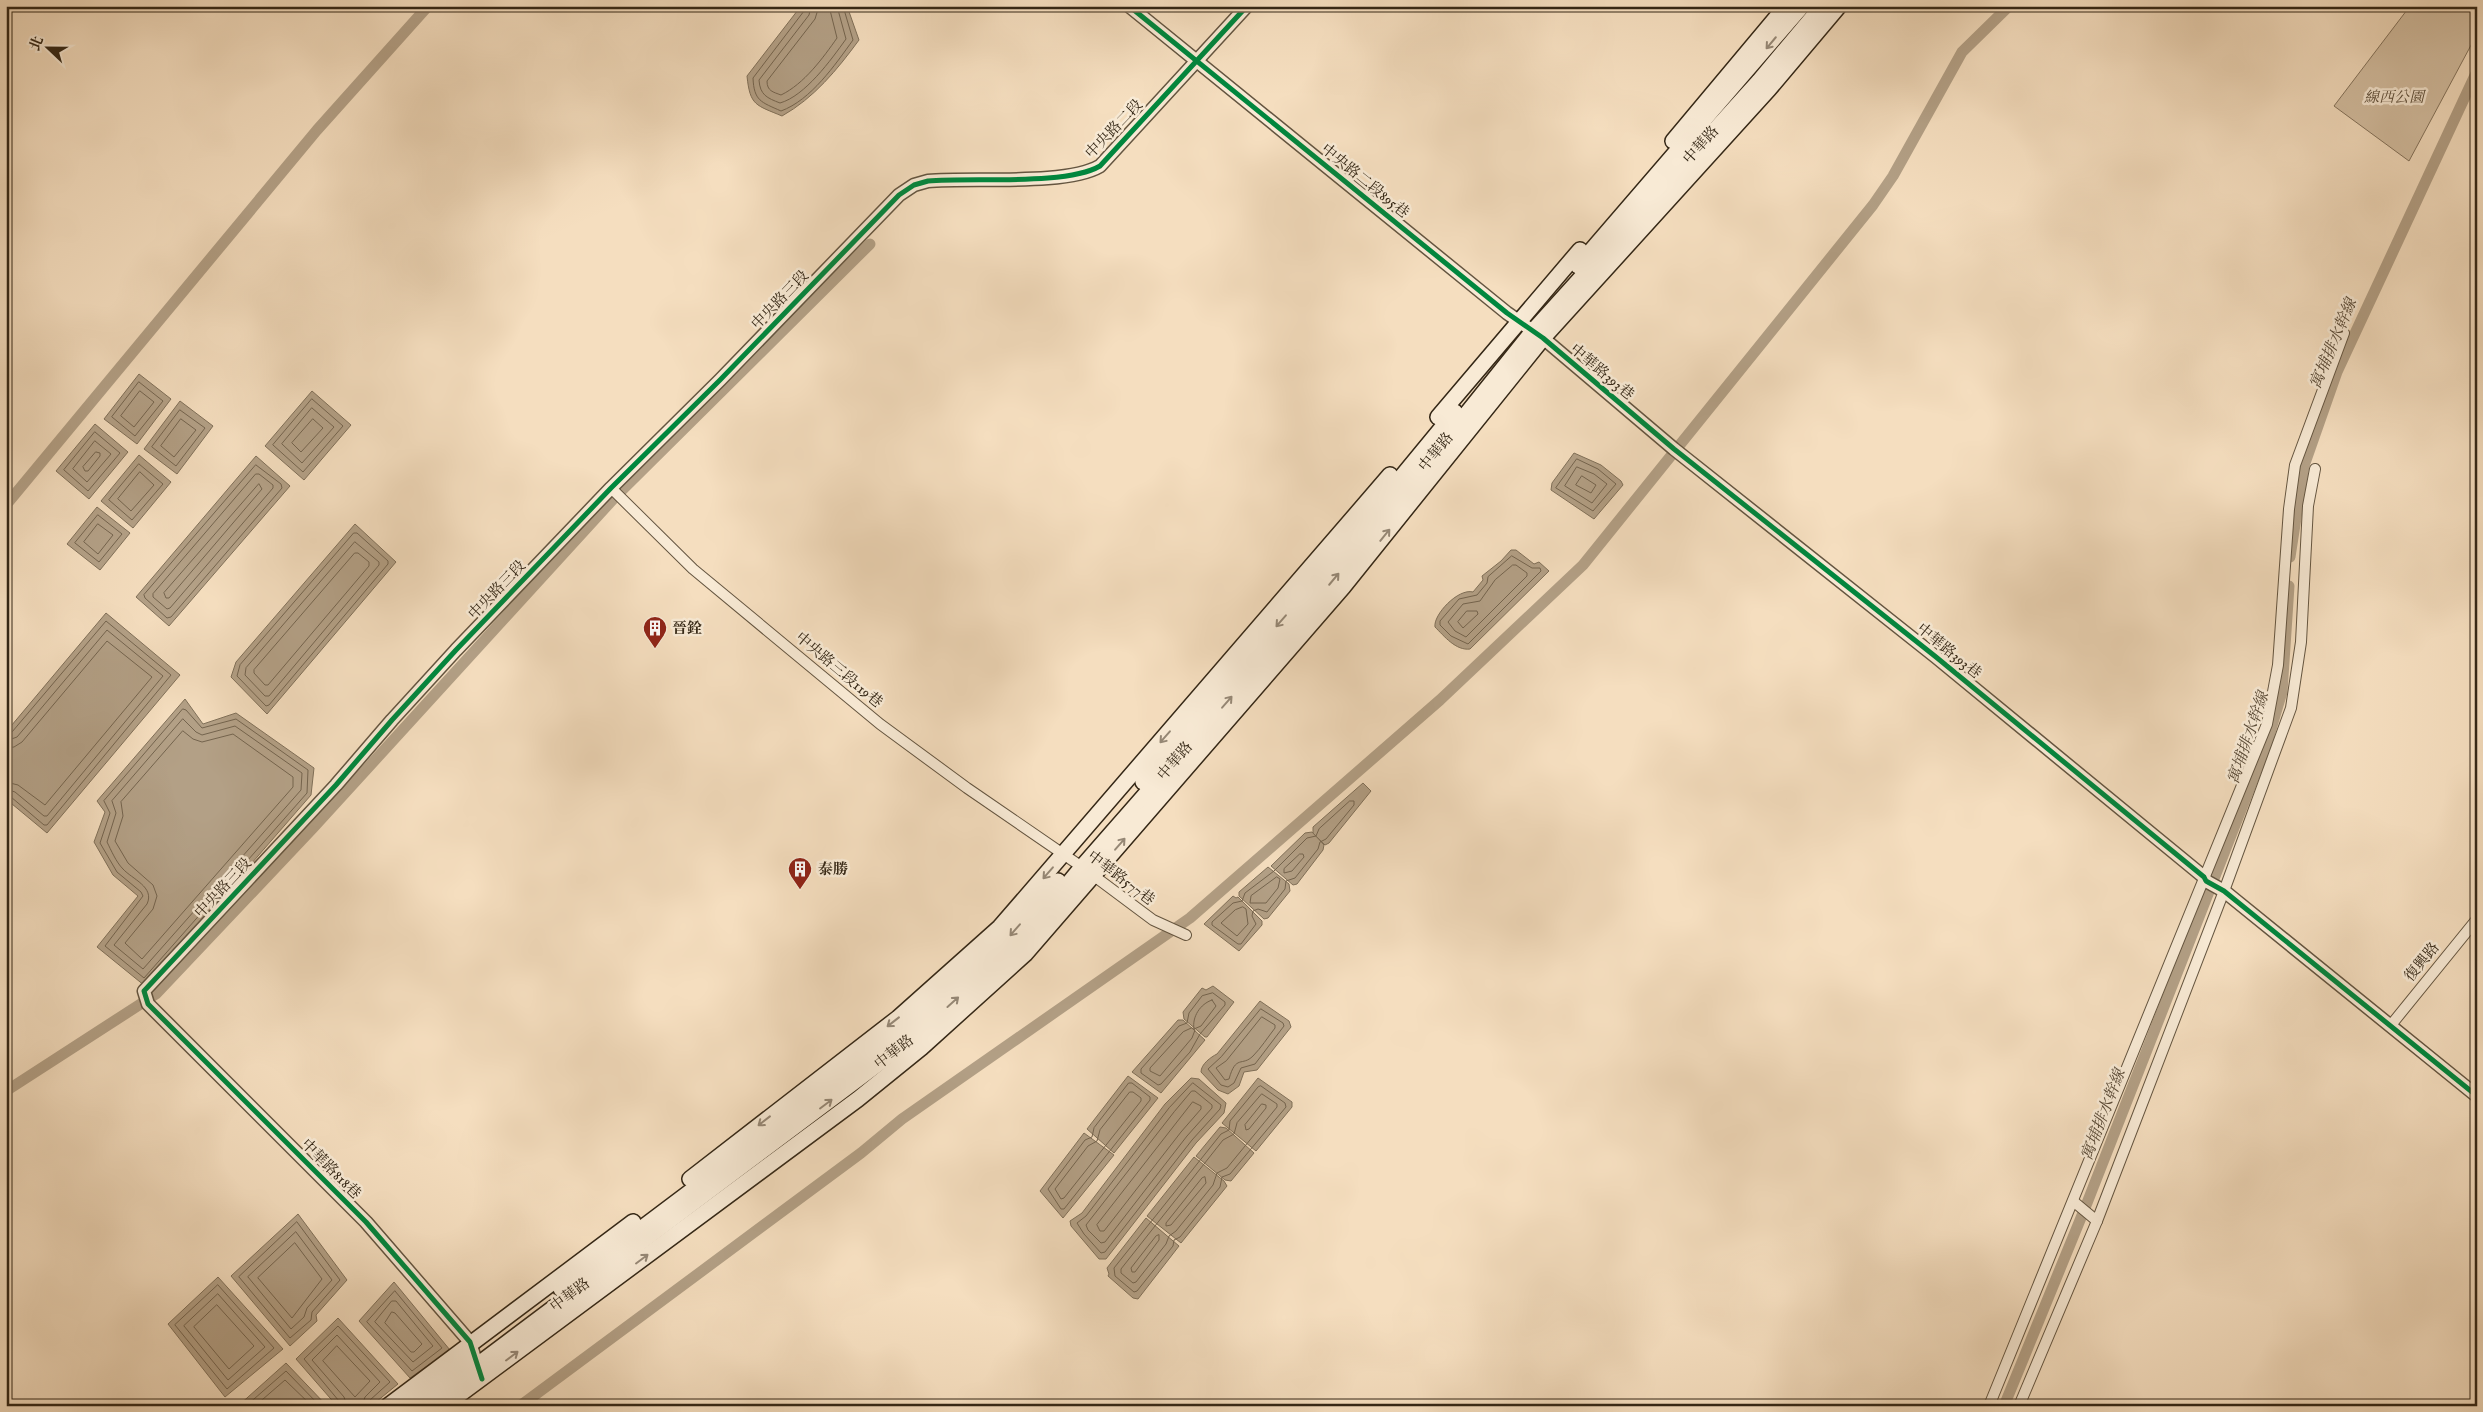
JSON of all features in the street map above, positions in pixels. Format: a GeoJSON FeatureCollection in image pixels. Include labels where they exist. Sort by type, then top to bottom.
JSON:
{"type":"FeatureCollection","features":[{"type":"Feature","properties":{"kind":"main road","name":"中華路"},"geometry":{"type":"LineString","coordinates":[[423,1406],[675,1191],[898,1018],[1000,927],[1078,865],[1343,587],[1531,329],[1786,6]]}},
{"type":"Feature","properties":{"kind":"main road","name":"中華路"},"geometry":{"type":"LineString","coordinates":[[1531,329],[1802,6]]}},
{"type":"Feature","properties":{"kind":"main road","name":"中華路"},"geometry":{"type":"LineString","coordinates":[[404,1406],[475,1360],[858,1099],[921,1048],[1025,954],[1078,865],[1315,564],[1759,81],[1822,6]]}},
{"type":"Feature","properties":{"kind":"main road","name":"中華路"},"geometry":{"type":"LineString","coordinates":[[1531,329],[1769,88],[1839,6]]}},
{"type":"Feature","properties":{"kind":"main road","name":"中華路"},"geometry":{"type":"LineString","coordinates":[[388,1406],[475,1360]]}},
{"type":"Feature","properties":{"kind":"main road","name":"中華路"},"geometry":{"type":"LineString","coordinates":[[444,1406],[475,1360]]}},
{"type":"Feature","properties":{"kind":"street","name":"中央路二段895巷"},"geometry":{"type":"LineString","coordinates":[[1129,6],[1531,329]]}},
{"type":"Feature","properties":{"kind":"street","name":"中央路二段"},"geometry":{"type":"LineString","coordinates":[[878,215],[899,195],[914,185],[928,181],[1068,177],[1093,170],[1100,166],[1246,6]]}},
{"type":"Feature","properties":{"kind":"street","name":"中央路三段"},"geometry":{"type":"LineString","coordinates":[[144,991],[336,785],[418,692],[611,488],[771,328],[878,215]]}},
{"type":"Feature","properties":{"kind":"street","name":"中華路393巷"},"geometry":{"type":"LineString","coordinates":[[1531,329],[1670,446],[1936,656],[2205,879],[2224,890],[2391,1024],[2477,1096]]}},
{"type":"Feature","properties":{"kind":"street"},"geometry":{"type":"LineString","coordinates":[[1989,1406],[2205,879],[2266,724],[2278,665],[2289,510],[2295,465],[2344,334]]}},
{"type":"Feature","properties":{"kind":"street"},"geometry":{"type":"LineString","coordinates":[[2019,1406],[2097,1221],[2224,890],[2291,708],[2301,642],[2308,506],[2315,469]]}},
{"type":"Feature","properties":{"kind":"street","name":"中央路三段119巷"},"geometry":{"type":"LineString","coordinates":[[611,488],[693,569],[880,724],[967,788],[1078,865]]}},
{"type":"Feature","properties":{"kind":"street","name":"中華路577巷"},"geometry":{"type":"LineString","coordinates":[[1078,865],[1153,920],[1186,935]]}},
{"type":"Feature","properties":{"kind":"street","name":"復興路"},"geometry":{"type":"LineString","coordinates":[[2391,1024],[2477,919]]}},
{"type":"Feature","properties":{"kind":"street","name":"中華路818巷"},"geometry":{"type":"LineString","coordinates":[[144,991],[148,1004],[366,1222],[475,1360]]}},
{"type":"Feature","properties":{"kind":"street"},"geometry":{"type":"LineString","coordinates":[[2073,1202],[2097,1221]]}},
{"type":"Feature","properties":{"kind":"green space","name":"線西公園"},"geometry":{"type":"Polygon","coordinates":[[[2410,6],[2477,6],[2477,34],[2409,161],[2334,106],[2410,6]]]}},
{"type":"Feature","properties":{"kind":"water"},"geometry":{"type":"Polygon","coordinates":[[[801,6],[847,6],[859,40],[815,92],[782,116],[756,103],[750,93],[747,76],[801,6]]]}},
{"type":"Feature","properties":{"kind":"water"},"geometry":{"type":"Polygon","coordinates":[[[139,374],[171,399],[137,444],[104,419],[139,374]]]}},
{"type":"Feature","properties":{"kind":"water"},"geometry":{"type":"Polygon","coordinates":[[[312,391],[351,425],[304,480],[265,446],[312,391]]]}},
{"type":"Feature","properties":{"kind":"water"},"geometry":{"type":"Polygon","coordinates":[[[180,401],[213,426],[177,474],[144,449],[180,401]]]}},
{"type":"Feature","properties":{"kind":"water"},"geometry":{"type":"Polygon","coordinates":[[[95,424],[128,452],[89,499],[56,471],[95,424]]]}},
{"type":"Feature","properties":{"kind":"water"},"geometry":{"type":"Polygon","coordinates":[[[1574,453],[1601,465],[1621,481],[1623,485],[1594,519],[1551,490],[1552,483],[1574,453]]]}},
{"type":"Feature","properties":{"kind":"water"},"geometry":{"type":"Polygon","coordinates":[[[139,455],[171,482],[133,528],[101,501],[139,455]]]}},
{"type":"Feature","properties":{"kind":"water"},"geometry":{"type":"Polygon","coordinates":[[[256,456],[290,486],[169,626],[136,597],[256,456]]]}},
{"type":"Feature","properties":{"kind":"water"},"geometry":{"type":"Polygon","coordinates":[[[97,507],[130,533],[100,570],[67,544],[97,507]]]}},
{"type":"Feature","properties":{"kind":"water"},"geometry":{"type":"Polygon","coordinates":[[[355,524],[396,562],[267,714],[231,677],[236,662],[355,524]]]}},
{"type":"Feature","properties":{"kind":"water"},"geometry":{"type":"Polygon","coordinates":[[[1511,550],[1516,550],[1534,564],[1539,562],[1549,571],[1470,649],[1460,648],[1435,627],[1438,616],[1454,598],[1460,594],[1473,592],[1483,580],[1482,576],[1501,561],[1511,550]]]}},
{"type":"Feature","properties":{"kind":"water"},"geometry":{"type":"Polygon","coordinates":[[[106,613],[180,675],[47,833],[6,799],[6,732],[106,613]]]}},
{"type":"Feature","properties":{"kind":"water"},"geometry":{"type":"Polygon","coordinates":[[[185,699],[203,724],[236,713],[314,768],[311,795],[145,986],[97,947],[138,896],[113,875],[94,842],[105,812],[97,801],[185,699]]]}},
{"type":"Feature","properties":{"kind":"water"},"geometry":{"type":"Polygon","coordinates":[[[1363,783],[1371,791],[1329,843],[1325,845],[1313,833],[1313,827],[1363,783]]]}},
{"type":"Feature","properties":{"kind":"water"},"geometry":{"type":"Polygon","coordinates":[[[1312,832],[1324,845],[1323,850],[1297,884],[1293,885],[1271,866],[1305,833],[1312,832]]]}},
{"type":"Feature","properties":{"kind":"water"},"geometry":{"type":"Polygon","coordinates":[[[1268,867],[1289,884],[1290,891],[1268,918],[1264,919],[1239,896],[1239,892],[1268,867]]]}},
{"type":"Feature","properties":{"kind":"water"},"geometry":{"type":"Polygon","coordinates":[[[1233,896],[1238,897],[1262,921],[1262,925],[1239,951],[1204,924],[1233,896]]]}},
{"type":"Feature","properties":{"kind":"water"},"geometry":{"type":"Polygon","coordinates":[[[1213,986],[1234,1002],[1207,1037],[1205,1037],[1184,1019],[1183,1012],[1202,988],[1206,990],[1213,986]]]}},
{"type":"Feature","properties":{"kind":"water"},"geometry":{"type":"Polygon","coordinates":[[[1260,1001],[1289,1021],[1291,1027],[1257,1070],[1244,1072],[1239,1086],[1228,1094],[1218,1090],[1201,1072],[1201,1069],[1209,1059],[1217,1054],[1260,1001]]]}},
{"type":"Feature","properties":{"kind":"water"},"geometry":{"type":"Polygon","coordinates":[[[1178,1020],[1183,1020],[1205,1040],[1161,1093],[1132,1072],[1178,1020]]]}},
{"type":"Feature","properties":{"kind":"water"},"geometry":{"type":"Polygon","coordinates":[[[1128,1076],[1158,1098],[1114,1153],[1087,1129],[1128,1076]]]}},
{"type":"Feature","properties":{"kind":"water"},"geometry":{"type":"Polygon","coordinates":[[[1191,1078],[1199,1079],[1226,1103],[1224,1113],[1196,1143],[1106,1259],[1099,1259],[1071,1226],[1070,1221],[1082,1213],[1165,1104],[1191,1078]]]}},
{"type":"Feature","properties":{"kind":"water"},"geometry":{"type":"Polygon","coordinates":[[[1258,1078],[1292,1102],[1292,1107],[1256,1151],[1222,1123],[1258,1078]]]}},
{"type":"Feature","properties":{"kind":"water"},"geometry":{"type":"Polygon","coordinates":[[[1220,1127],[1226,1128],[1254,1153],[1231,1181],[1225,1180],[1196,1156],[1220,1127]]]}},
{"type":"Feature","properties":{"kind":"water"},"geometry":{"type":"Polygon","coordinates":[[[1084,1133],[1114,1155],[1063,1218],[1040,1191],[1084,1133]]]}},
{"type":"Feature","properties":{"kind":"water"},"geometry":{"type":"Polygon","coordinates":[[[1194,1157],[1224,1181],[1227,1186],[1181,1243],[1147,1216],[1194,1157]]]}},
{"type":"Feature","properties":{"kind":"water"},"geometry":{"type":"Polygon","coordinates":[[[298,1214],[347,1280],[316,1315],[317,1321],[290,1346],[231,1276],[298,1214]]]}},
{"type":"Feature","properties":{"kind":"water"},"geometry":{"type":"Polygon","coordinates":[[[1146,1218],[1179,1246],[1138,1299],[1133,1298],[1108,1276],[1107,1268],[1146,1218]]]}},
{"type":"Feature","properties":{"kind":"water"},"geometry":{"type":"Polygon","coordinates":[[[218,1277],[283,1349],[225,1397],[168,1324],[218,1277]]]}},
{"type":"Feature","properties":{"kind":"water"},"geometry":{"type":"Polygon","coordinates":[[[394,1282],[450,1350],[410,1378],[359,1321],[394,1282]]]}},
{"type":"Feature","properties":{"kind":"water"},"geometry":{"type":"Polygon","coordinates":[[[338,1318],[398,1384],[371,1406],[337,1406],[296,1359],[338,1318]]]}},
{"type":"Feature","properties":{"kind":"water"},"geometry":{"type":"Polygon","coordinates":[[[286,1363],[327,1406],[238,1406],[286,1363]]]}},
{"type":"Feature","properties":{"kind":"waterway"},"geometry":{"type":"LineString","coordinates":[[6,505],[317,130],[428,6]]}},
{"type":"Feature","properties":{"kind":"waterway"},"geometry":{"type":"LineString","coordinates":[[520,1406],[861,1153],[902,1119],[1190,918],[1440,700],[1583,565],[1873,205],[1893,176],[1962,52],[2009,6]]}},
{"type":"Feature","properties":{"kind":"waterway","name":"寓埔排水幹線"},"geometry":{"type":"LineString","coordinates":[[2290,557],[2304,466],[2337,372],[2477,71]]}},
{"type":"Feature","properties":{"kind":"waterway"},"geometry":{"type":"LineString","coordinates":[[6,1091],[156,994],[313,828],[616,496],[870,244]]}},
{"type":"Feature","properties":{"kind":"waterway","name":"寓埔排水幹線"},"geometry":{"type":"LineString","coordinates":[[2004,1406],[2087,1203],[2266,746],[2282,692],[2289,586]]}},
{"type":"Feature","properties":{"kind":"cycle path"},"geometry":{"type":"LineString","coordinates":[[1129,6],[1507,313],[1543,338],[1674,449],[1936,657],[2204,877],[2206,881],[2224,891],[2477,1096]]}},
{"type":"Feature","properties":{"kind":"cycle path"},"geometry":{"type":"LineString","coordinates":[[482,1379],[470,1342],[366,1222],[148,1004],[144,991],[336,785],[456,650],[611,488],[720,380],[899,195],[914,185],[928,181],[1018,180],[1065,176],[1085,172],[1100,166],[1247,6]]}},
{"type":"Feature","properties":{"kind":"place","name":"晉銓"},"geometry":{"type":"Point","coordinates":[655,649]}},
{"type":"Feature","properties":{"kind":"place","name":"泰勝"},"geometry":{"type":"Point","coordinates":[800,890]}}]}
